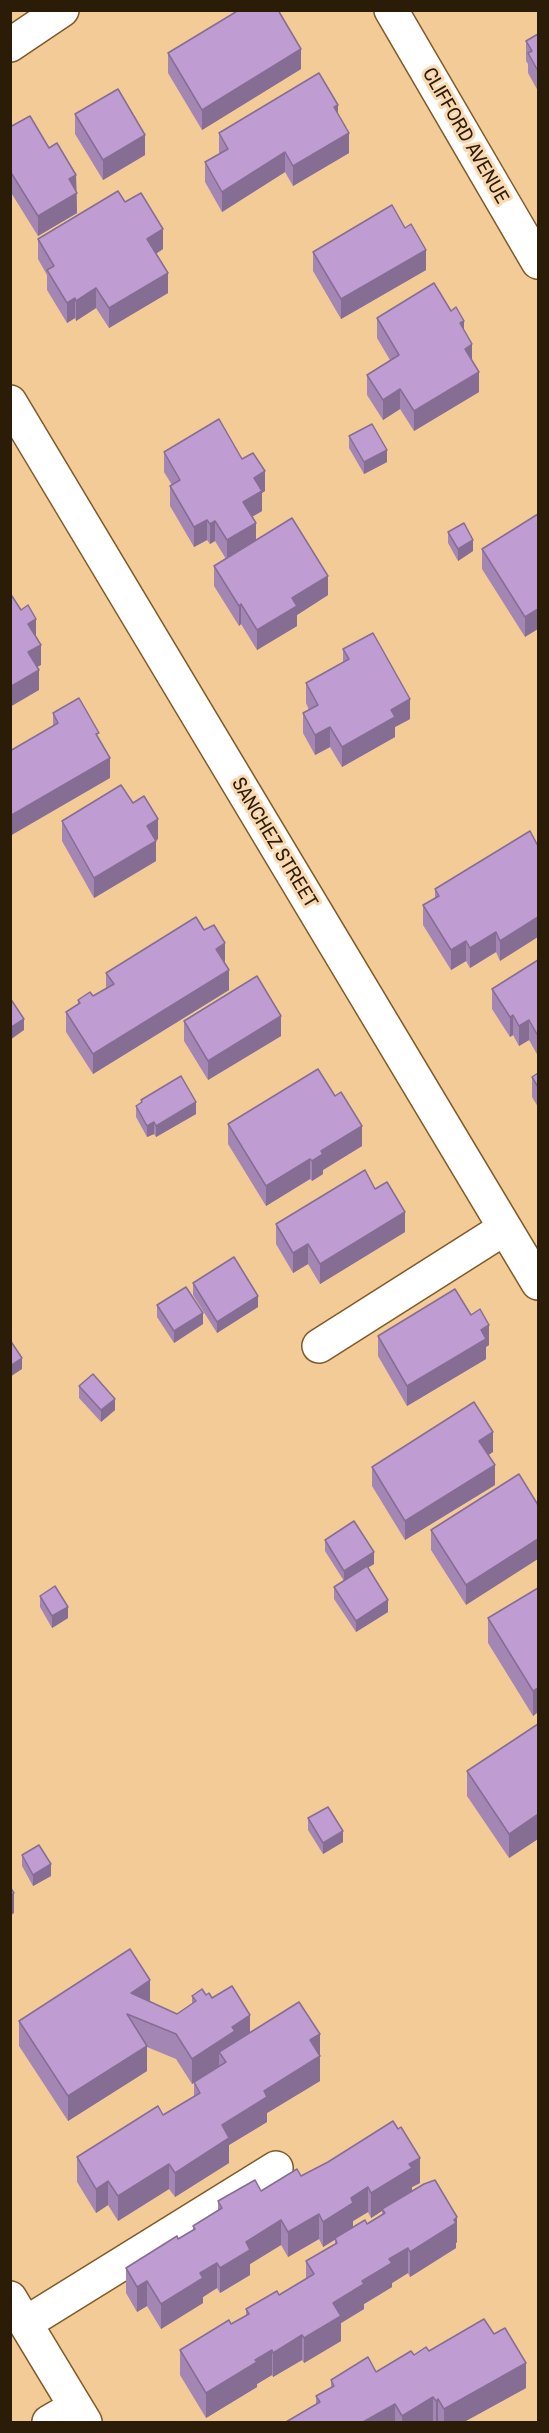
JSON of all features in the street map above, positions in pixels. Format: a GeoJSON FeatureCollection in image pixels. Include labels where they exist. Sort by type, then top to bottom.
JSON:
{"type":"FeatureCollection","features":[{"type":"Feature","properties":{"kind":"street"},"geometry":{"type":"LineString","coordinates":[[10,45],[62,10]]}},
{"type":"Feature","properties":{"kind":"street","name":"CLIFFORD AVENUE"},"geometry":{"type":"LineString","coordinates":[[391,10],[538,262]]}},
{"type":"Feature","properties":{"kind":"street","name":"SANCHEZ STREET"},"geometry":{"type":"LineString","coordinates":[[10,402],[538,1283]]}},
{"type":"Feature","properties":{"kind":"street"},"geometry":{"type":"LineString","coordinates":[[319,1346],[505,1228]]}},
{"type":"Feature","properties":{"kind":"street"},"geometry":{"type":"LineString","coordinates":[[70,2417],[18,2311],[276,2168]]}},
{"type":"Feature","properties":{"kind":"building"},"geometry":{"type":"Polygon","coordinates":[[[239,10],[278,10],[301,49],[202,110],[168,53],[239,10]]]}},
{"type":"Feature","properties":{"kind":"building"},"geometry":{"type":"Polygon","coordinates":[[[538,34],[538,71],[528,53],[532,51],[526,41],[538,34]]]}},
{"type":"Feature","properties":{"kind":"building"},"geometry":{"type":"Polygon","coordinates":[[[319,73],[338,105],[334,107],[349,133],[293,166],[285,152],[222,192],[205,162],[228,149],[219,133],[319,73]]]}},
{"type":"Feature","properties":{"kind":"building"},"geometry":{"type":"Polygon","coordinates":[[[118,89],[145,135],[103,160],[75,114],[118,89]]]}},
{"type":"Feature","properties":{"kind":"building"},"geometry":{"type":"Polygon","coordinates":[[[30,116],[49,148],[57,143],[76,175],[69,179],[77,193],[38,216],[10,171],[10,127],[30,116]]]}},
{"type":"Feature","properties":{"kind":"building"},"geometry":{"type":"Polygon","coordinates":[[[118,191],[125,202],[141,193],[163,229],[147,239],[168,273],[109,308],[96,288],[76,301],[75,298],[67,303],[47,270],[54,266],[38,239],[118,191]]]}},
{"type":"Feature","properties":{"kind":"building"},"geometry":{"type":"Polygon","coordinates":[[[392,205],[405,228],[411,224],[426,250],[341,299],[313,252],[392,205]]]}},
{"type":"Feature","properties":{"kind":"building"},"geometry":{"type":"Polygon","coordinates":[[[434,283],[451,311],[456,307],[464,321],[460,323],[472,344],[465,349],[479,372],[414,411],[400,389],[383,400],[367,375],[399,355],[377,318],[434,283]]]}},
{"type":"Feature","properties":{"kind":"building"},"geometry":{"type":"Polygon","coordinates":[[[219,419],[242,459],[253,453],[265,471],[254,478],[262,491],[243,502],[256,523],[227,540],[215,521],[210,524],[207,520],[194,527],[170,486],[180,480],[164,452],[219,419]]]}},
{"type":"Feature","properties":{"kind":"building"},"geometry":{"type":"Polygon","coordinates":[[[372,424],[387,450],[364,462],[349,436],[372,424]]]}},
{"type":"Feature","properties":{"kind":"building"},"geometry":{"type":"Polygon","coordinates":[[[538,514],[538,609],[525,617],[482,549],[538,514]]]}},
{"type":"Feature","properties":{"kind":"building"},"geometry":{"type":"Polygon","coordinates":[[[292,518],[328,576],[292,598],[297,606],[257,630],[214,566],[292,518]]]}},
{"type":"Feature","properties":{"kind":"building"},"geometry":{"type":"Polygon","coordinates":[[[464,523],[473,540],[458,549],[448,532],[464,523]]]}},
{"type":"Feature","properties":{"kind":"building"},"geometry":{"type":"Polygon","coordinates":[[[10,593],[21,610],[28,605],[36,619],[28,624],[41,645],[28,652],[39,670],[10,687],[10,593]]]}},
{"type":"Feature","properties":{"kind":"building"},"geometry":{"type":"Polygon","coordinates":[[[373,633],[410,699],[391,710],[395,717],[342,747],[330,727],[315,735],[303,713],[318,705],[306,683],[349,659],[343,649],[373,633]]]}},
{"type":"Feature","properties":{"kind":"building"},"geometry":{"type":"Polygon","coordinates":[[[79,698],[110,758],[10,816],[10,751],[58,723],[53,713],[79,698]]]}},
{"type":"Feature","properties":{"kind":"building"},"geometry":{"type":"Polygon","coordinates":[[[121,785],[133,803],[144,796],[158,819],[147,826],[156,841],[94,878],[62,821],[121,785]]]}},
{"type":"Feature","properties":{"kind":"building"},"geometry":{"type":"Polygon","coordinates":[[[530,831],[538,846],[538,917],[500,941],[496,932],[470,948],[466,941],[451,950],[423,905],[439,896],[435,889],[530,831]]]}},
{"type":"Feature","properties":{"kind":"building"},"geometry":{"type":"Polygon","coordinates":[[[196,917],[204,930],[214,925],[225,943],[216,949],[229,970],[93,1054],[66,1012],[80,1003],[78,1000],[90,992],[93,996],[114,984],[106,973],[196,917]]]}},
{"type":"Feature","properties":{"kind":"building"},"geometry":{"type":"Polygon","coordinates":[[[538,960],[538,1036],[529,1020],[519,1026],[513,1015],[510,1017],[492,989],[538,960]]]}},
{"type":"Feature","properties":{"kind":"building"},"geometry":{"type":"Polygon","coordinates":[[[257,976],[281,1016],[208,1061],[184,1021],[257,976]]]}},
{"type":"Feature","properties":{"kind":"building"},"geometry":{"type":"Polygon","coordinates":[[[10,998],[24,1019],[10,1028],[10,998]]]}},
{"type":"Feature","properties":{"kind":"building"},"geometry":{"type":"Polygon","coordinates":[[[318,1069],[335,1096],[341,1092],[362,1126],[321,1151],[323,1154],[312,1161],[310,1159],[266,1186],[228,1124],[318,1069]]]}},
{"type":"Feature","properties":{"kind":"building"},"geometry":{"type":"Polygon","coordinates":[[[538,1073],[538,1087],[532,1077],[538,1073]]]}},
{"type":"Feature","properties":{"kind":"building"},"geometry":{"type":"Polygon","coordinates":[[[181,1076],[196,1102],[156,1126],[154,1122],[147,1126],[136,1106],[142,1102],[141,1100],[181,1076]]]}},
{"type":"Feature","properties":{"kind":"building"},"geometry":{"type":"Polygon","coordinates":[[[365,1170],[375,1189],[387,1182],[405,1212],[320,1264],[308,1244],[293,1253],[276,1224],[365,1170]]]}},
{"type":"Feature","properties":{"kind":"building"},"geometry":{"type":"Polygon","coordinates":[[[234,1257],[258,1296],[217,1322],[193,1283],[234,1257]]]}},
{"type":"Feature","properties":{"kind":"building"},"geometry":{"type":"Polygon","coordinates":[[[186,1287],[203,1313],[174,1331],[157,1305],[186,1287]]]}},
{"type":"Feature","properties":{"kind":"building"},"geometry":{"type":"Polygon","coordinates":[[[455,1289],[471,1315],[480,1309],[489,1325],[481,1330],[486,1339],[407,1386],[378,1336],[455,1289]]]}},
{"type":"Feature","properties":{"kind":"building"},"geometry":{"type":"Polygon","coordinates":[[[10,1340],[22,1358],[10,1366],[10,1340]]]}},
{"type":"Feature","properties":{"kind":"building"},"geometry":{"type":"Polygon","coordinates":[[[93,1374],[115,1399],[101,1410],[79,1386],[93,1374]]]}},
{"type":"Feature","properties":{"kind":"building"},"geometry":{"type":"Polygon","coordinates":[[[474,1402],[493,1432],[479,1441],[495,1465],[405,1521],[372,1467],[474,1402]]]}},
{"type":"Feature","properties":{"kind":"building"},"geometry":{"type":"Polygon","coordinates":[[[519,1474],[538,1505],[538,1539],[466,1585],[431,1530],[519,1474]]]}},
{"type":"Feature","properties":{"kind":"building"},"geometry":{"type":"Polygon","coordinates":[[[354,1521],[374,1552],[344,1571],[325,1540],[354,1521]]]}},
{"type":"Feature","properties":{"kind":"building"},"geometry":{"type":"Polygon","coordinates":[[[367,1566],[388,1600],[356,1621],[334,1587],[367,1566]]]}},
{"type":"Feature","properties":{"kind":"building"},"geometry":{"type":"Polygon","coordinates":[[[55,1586],[68,1607],[52,1616],[40,1596],[55,1586]]]}},
{"type":"Feature","properties":{"kind":"building"},"geometry":{"type":"Polygon","coordinates":[[[538,1588],[538,1688],[533,1691],[488,1618],[538,1588]]]}},
{"type":"Feature","properties":{"kind":"building"},"geometry":{"type":"Polygon","coordinates":[[[538,1724],[538,1814],[509,1834],[467,1771],[538,1724]]]}},
{"type":"Feature","properties":{"kind":"building"},"geometry":{"type":"Polygon","coordinates":[[[328,1807],[343,1831],[323,1843],[308,1818],[328,1807]]]}},
{"type":"Feature","properties":{"kind":"building"},"geometry":{"type":"Polygon","coordinates":[[[39,1845],[51,1864],[33,1875],[22,1855],[39,1845]]]}},
{"type":"Feature","properties":{"kind":"building"},"geometry":{"type":"Polygon","coordinates":[[[130,1949],[150,1980],[131,1993],[177,2014],[196,2001],[192,1996],[202,1989],[212,1998],[232,1986],[250,2015],[232,2027],[235,2031],[192,2059],[176,2034],[127,2014],[147,2046],[68,2096],[19,2021],[130,1949]]]}},
{"type":"Feature","properties":{"kind":"building"},"geometry":{"type":"Polygon","coordinates":[[[299,2002],[320,2034],[310,2040],[320,2056],[264,2091],[267,2097],[222,2125],[229,2138],[175,2173],[169,2164],[118,2196],[108,2181],[96,2189],[77,2157],[158,2106],[163,2115],[200,2093],[194,2082],[226,2062],[219,2052],[299,2002]]]}},
{"type":"Feature","properties":{"kind":"building"},"geometry":{"type":"Polygon","coordinates":[[[393,2121],[398,2129],[401,2127],[420,2158],[409,2164],[412,2168],[371,2193],[368,2187],[351,2198],[353,2203],[323,2222],[319,2214],[288,2232],[281,2220],[246,2242],[250,2250],[220,2268],[217,2263],[200,2273],[203,2278],[161,2304],[147,2281],[137,2287],[126,2268],[177,2236],[178,2239],[195,2229],[193,2226],[222,2208],[218,2201],[255,2180],[261,2191],[297,2169],[301,2176],[328,2162],[393,2121]]]}},
{"type":"Feature","properties":{"kind":"building"},"geometry":{"type":"Polygon","coordinates":[[[435,2180],[457,2217],[454,2220],[456,2223],[410,2252],[408,2248],[389,2259],[392,2263],[362,2281],[364,2284],[333,2303],[341,2316],[304,2338],[302,2335],[273,2353],[272,2350],[255,2360],[257,2362],[206,2393],[180,2350],[229,2320],[231,2324],[249,2314],[246,2309],[277,2291],[279,2295],[314,2274],[306,2261],[337,2243],[335,2238],[365,2220],[367,2224],[385,2213],[382,2209],[435,2180]]]}},
{"type":"Feature","properties":{"kind":"building"},"geometry":{"type":"Polygon","coordinates":[[[484,2319],[494,2334],[505,2328],[526,2363],[444,2409],[438,2399],[436,2401],[433,2397],[402,2416],[395,2404],[363,2422],[286,2422],[320,2402],[316,2396],[334,2386],[331,2380],[368,2357],[376,2372],[411,2351],[414,2355],[426,2347],[429,2351],[484,2319]]]}}]}
